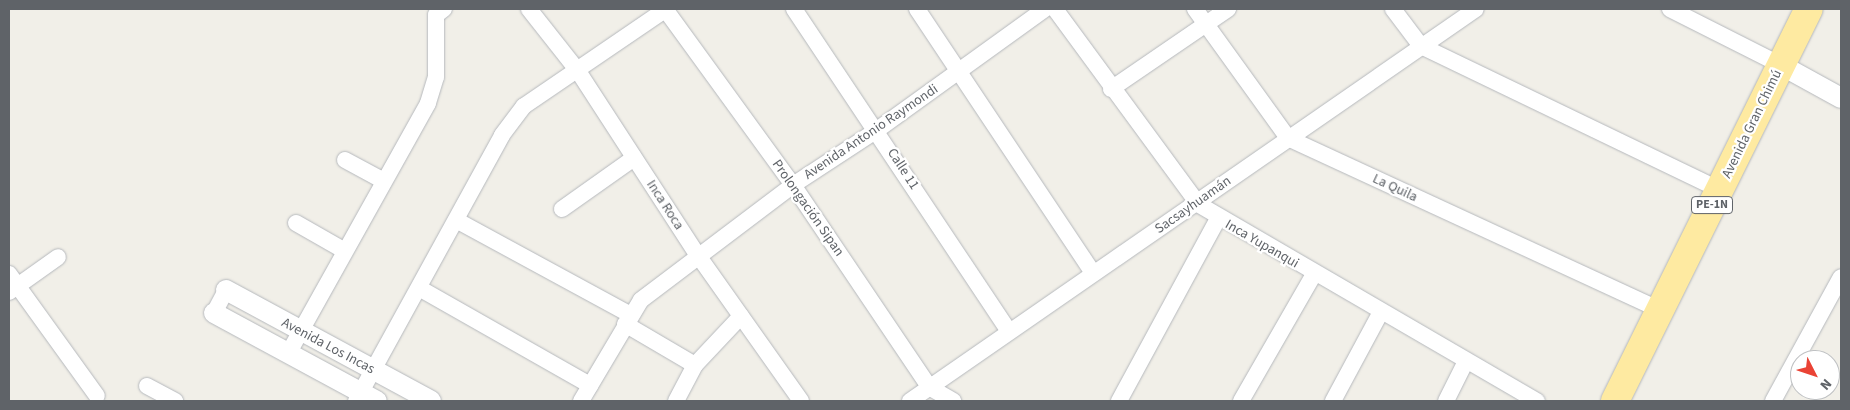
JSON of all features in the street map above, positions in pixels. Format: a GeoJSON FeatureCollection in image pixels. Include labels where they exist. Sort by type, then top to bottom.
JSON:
{"type":"FeatureCollection","features":[{"type":"Feature","properties":{"kind":"highway","name":"Avenida Gran Chimú"},"geometry":{"type":"LineString","coordinates":[[1615,401],[1775,62],[1792,9]]}},
{"type":"Feature","properties":{"kind":"highway","name":"Avenida Gran Chimú"},"geometry":{"type":"LineString","coordinates":[[1600,401],[1706,183],[1775,62],[1809,9]]}},
{"type":"Feature","properties":{"kind":"street","name":"Inca Roca"},"geometry":{"type":"LineString","coordinates":[[529,9],[578,71],[697,254],[801,401]]}},
{"type":"Feature","properties":{"kind":"street"},"geometry":{"type":"LineString","coordinates":[[364,398],[373,370],[502,135],[524,106],[578,71],[666,9]]}},
{"type":"Feature","properties":{"kind":"street","name":"Prolongación Sipan"},"geometry":{"type":"LineString","coordinates":[[666,9],[793,185],[929,387],[953,401]]}},
{"type":"Feature","properties":{"kind":"street","name":"Calle 11"},"geometry":{"type":"LineString","coordinates":[[794,9],[878,130],[1009,331]]}},
{"type":"Feature","properties":{"kind":"street"},"geometry":{"type":"LineString","coordinates":[[917,9],[1093,273]]}},
{"type":"Feature","properties":{"kind":"street","name":"Avenida Antonio Raymondi"},"geometry":{"type":"LineString","coordinates":[[581,401],[641,300],[697,254],[793,185],[878,130],[1045,9]]}},
{"type":"Feature","properties":{"kind":"street","name":"Inca Yupanqui"},"geometry":{"type":"LineString","coordinates":[[1055,9],[1111,89],[1198,204],[1218,219],[1537,401]]}},
{"type":"Feature","properties":{"kind":"street","name":"La Quila"},"geometry":{"type":"LineString","coordinates":[[1195,9],[1288,138],[1647,304]]}},
{"type":"Feature","properties":{"kind":"street"},"geometry":{"type":"LineString","coordinates":[[1111,89],[1228,9]]}},
{"type":"Feature","properties":{"kind":"street"},"geometry":{"type":"LineString","coordinates":[[1394,9],[1421,46],[1706,183]]}},
{"type":"Feature","properties":{"kind":"street","name":"Sacsayhuamán"},"geometry":{"type":"LineString","coordinates":[[910,401],[1093,273],[1198,204],[1288,138],[1476,9]]}},
{"type":"Feature","properties":{"kind":"street"},"geometry":{"type":"LineString","coordinates":[[1670,9],[1841,98]]}},
{"type":"Feature","properties":{"kind":"street"},"geometry":{"type":"LineString","coordinates":[[288,354],[428,104],[436,76],[440,12]]}},
{"type":"Feature","properties":{"kind":"street"},"geometry":{"type":"LineString","coordinates":[[562,209],[634,158]]}},
{"type":"Feature","properties":{"kind":"street"},"geometry":{"type":"LineString","coordinates":[[344,160],[384,181]]}},
{"type":"Feature","properties":{"kind":"street"},"geometry":{"type":"LineString","coordinates":[[1119,401],[1218,219]]}},
{"type":"Feature","properties":{"kind":"street"},"geometry":{"type":"LineString","coordinates":[[456,220],[628,320],[695,365]]}},
{"type":"Feature","properties":{"kind":"street"},"geometry":{"type":"LineString","coordinates":[[296,223],[345,251]]}},
{"type":"Feature","properties":{"kind":"street"},"geometry":{"type":"LineString","coordinates":[[58,257],[12,284],[97,396]]}},
{"type":"Feature","properties":{"kind":"street"},"geometry":{"type":"LineString","coordinates":[[1241,401],[1314,274]]}},
{"type":"Feature","properties":{"kind":"street"},"geometry":{"type":"LineString","coordinates":[[1773,401],[1841,277]]}},
{"type":"Feature","properties":{"kind":"street"},"geometry":{"type":"LineString","coordinates":[[419,288],[590,384]]}},
{"type":"Feature","properties":{"kind":"street"},"geometry":{"type":"LineString","coordinates":[[214,313],[226,290]]}},
{"type":"Feature","properties":{"kind":"street","name":"Avenida Los Incas"},"geometry":{"type":"LineString","coordinates":[[226,290],[430,401]]}},
{"type":"Feature","properties":{"kind":"street"},"geometry":{"type":"LineString","coordinates":[[1332,401],[1381,312]]}},
{"type":"Feature","properties":{"kind":"street","name":"Avenida Los Incas"},"geometry":{"type":"LineString","coordinates":[[214,313],[364,398]]}},
{"type":"Feature","properties":{"kind":"street"},"geometry":{"type":"LineString","coordinates":[[676,401],[695,365],[741,316]]}},
{"type":"Feature","properties":{"kind":"street"},"geometry":{"type":"LineString","coordinates":[[1446,401],[1466,361]]}},
{"type":"Feature","properties":{"kind":"street"},"geometry":{"type":"LineString","coordinates":[[147,386],[175,401]]}}]}
